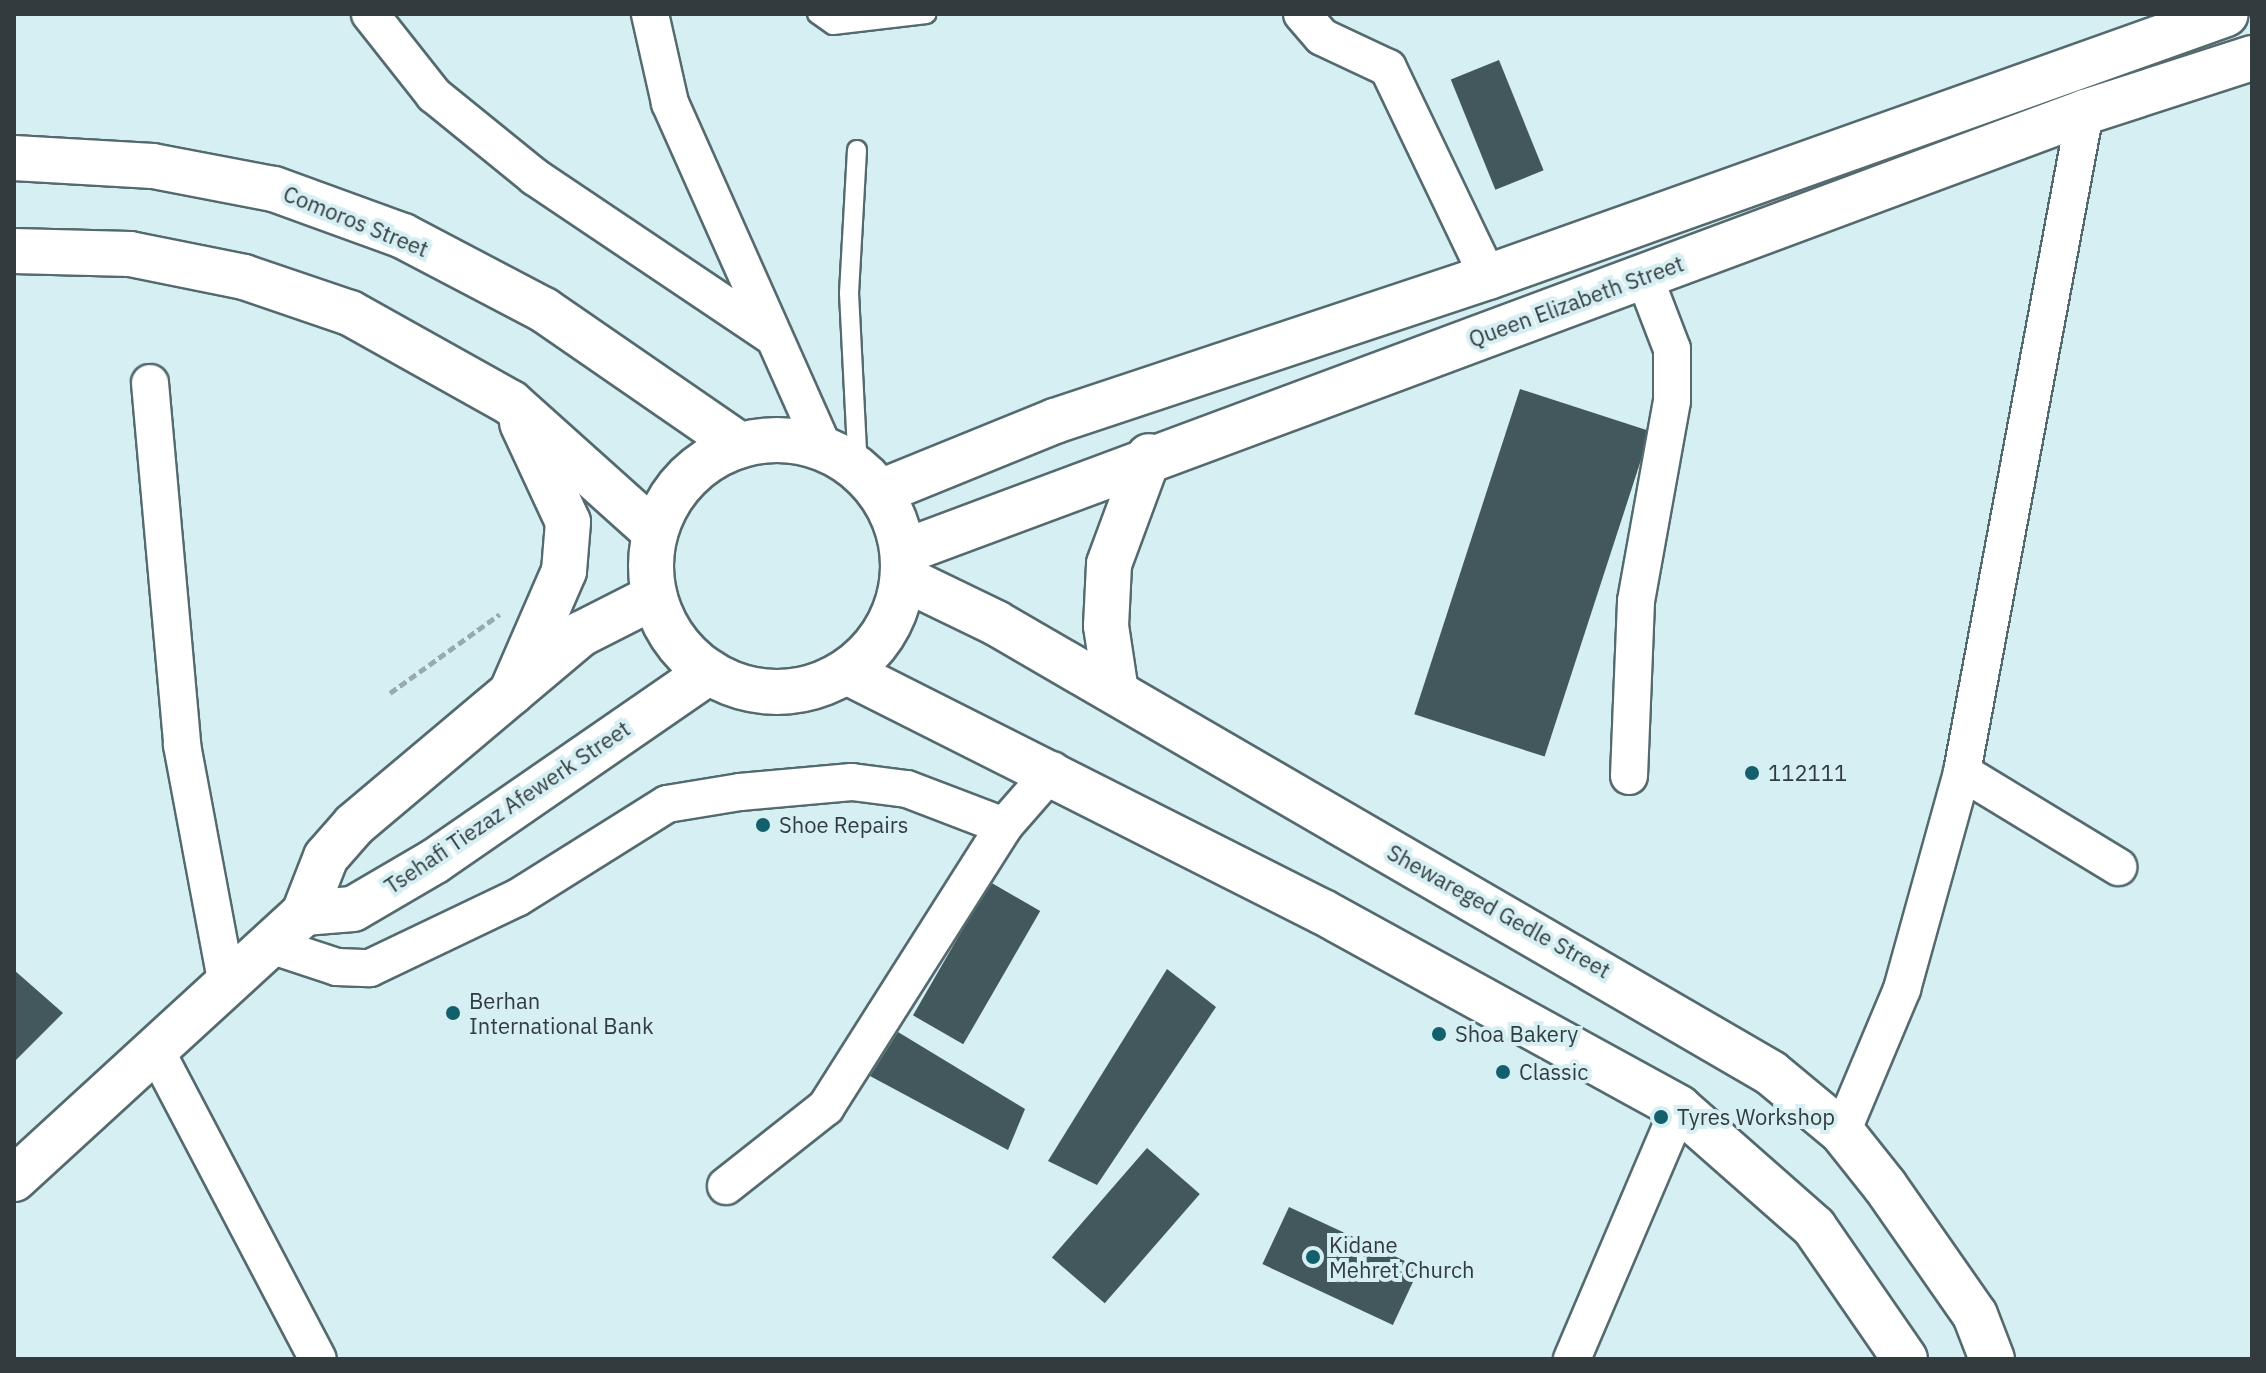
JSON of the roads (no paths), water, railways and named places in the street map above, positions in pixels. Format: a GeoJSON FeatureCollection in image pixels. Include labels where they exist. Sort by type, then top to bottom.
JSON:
{"type":"FeatureCollection","features":[{"type":"Feature","properties":{"kind":"main road"},"geometry":{"type":"LineString","coordinates":[[854,470],[903,565],[875,647],[847,672],[775,692],[709,672],[675,639],[654,597],[655,532],[672,493],[702,463],[740,445],[783,439],[854,470],[1055,421],[1488,277],[2226,14]]}},
{"type":"Feature","properties":{"kind":"main road","name":"Queen Elizabeth Street"},"geometry":{"type":"LineString","coordinates":[[903,565],[1149,456],[2085,112],[2252,58]]}},
{"type":"Feature","properties":{"kind":"main road","name":"Comoros Street"},"geometry":{"type":"LineString","coordinates":[[34,159],[153,166],[274,189],[403,236],[544,310],[740,445]]}},
{"type":"Feature","properties":{"kind":"main road"},"geometry":{"type":"LineString","coordinates":[[14,251],[94,259],[130,254],[297,295],[443,359],[511,403],[655,532]]}},
{"type":"Feature","properties":{"kind":"main road"},"geometry":{"type":"LineString","coordinates":[[511,403],[568,522],[564,571],[511,693]]}},
{"type":"Feature","properties":{"kind":"main road"},"geometry":{"type":"LineString","coordinates":[[1116,692],[1106,626],[1109,564],[1149,456]]}},
{"type":"Feature","properties":{"kind":"main road","name":"Shewareged Gedle Street"},"geometry":{"type":"LineString","coordinates":[[903,565],[1116,692],[1612,975],[1771,1073],[1842,1132],[1975,1315],[1992,1359]]}},
{"type":"Feature","properties":{"kind":"main road"},"geometry":{"type":"LineString","coordinates":[[14,1179],[226,979],[304,913],[326,857],[354,825],[581,634],[654,597]]}},
{"type":"Feature","properties":{"kind":"main road","name":"Tsehafi Tiezaz Afewerk Street"},"geometry":{"type":"LineString","coordinates":[[304,913],[353,909],[435,861],[709,672]]}},
{"type":"Feature","properties":{"kind":"main road"},"geometry":{"type":"LineString","coordinates":[[847,672],[1053,770],[1679,1108],[1814,1227],[1905,1359]]}},
{"type":"Feature","properties":{"kind":"street"},"geometry":{"type":"LineString","coordinates":[[370,14],[434,95],[535,177],[772,336]]}},
{"type":"Feature","properties":{"kind":"street"},"geometry":{"type":"LineString","coordinates":[[650,14],[670,103],[772,336],[854,470]]}},
{"type":"Feature","properties":{"kind":"street"},"geometry":{"type":"LineString","coordinates":[[1302,14],[1322,37],[1388,68],[1488,277]]}},
{"type":"Feature","properties":{"kind":"street"},"geometry":{"type":"LineString","coordinates":[[1842,1132],[1902,989],[1962,772],[2085,112]]}},
{"type":"Feature","properties":{"kind":"street"},"geometry":{"type":"LineString","coordinates":[[1629,776],[1636,601],[1672,401],[1672,349],[1644,276]]}},
{"type":"Feature","properties":{"kind":"street"},"geometry":{"type":"LineString","coordinates":[[150,383],[182,745],[226,979]]}},
{"type":"Feature","properties":{"kind":"street"},"geometry":{"type":"LineString","coordinates":[[726,1186],[826,1107],[1004,826],[1053,770]]}},
{"type":"Feature","properties":{"kind":"street"},"geometry":{"type":"LineString","coordinates":[[1962,772],[2118,867]]}},
{"type":"Feature","properties":{"kind":"street"},"geometry":{"type":"LineString","coordinates":[[267,944],[337,967],[370,968],[517,898],[667,804],[740,792],[852,782],[907,789],[1004,826]]}},
{"type":"Feature","properties":{"kind":"street"},"geometry":{"type":"LineString","coordinates":[[154,1047],[318,1359]]}},
{"type":"Feature","properties":{"kind":"street"},"geometry":{"type":"LineString","coordinates":[[1572,1359],[1679,1108]]}},
{"type":"Feature","properties":{"kind":"lane"},"geometry":{"type":"LineString","coordinates":[[817,14],[833,25],[926,14]]}},
{"type":"Feature","properties":{"kind":"lane"},"geometry":{"type":"LineString","coordinates":[[854,470],[849,293],[857,150]]}},
{"type":"Feature","properties":{"kind":"place","name":"112111"},"geometry":{"type":"Point","coordinates":[1752,773]}},
{"type":"Feature","properties":{"kind":"place","name":"Shoe Repairs"},"geometry":{"type":"Point","coordinates":[763,825]}},
{"type":"Feature","properties":{"kind":"place","name":"Berhan International Bank"},"geometry":{"type":"Point","coordinates":[453,1013]}},
{"type":"Feature","properties":{"kind":"place","name":"Shoa Bakery"},"geometry":{"type":"Point","coordinates":[1439,1034]}},
{"type":"Feature","properties":{"kind":"place","name":"Classic"},"geometry":{"type":"Point","coordinates":[1503,1072]}},
{"type":"Feature","properties":{"kind":"place","name":"Tyres Workshop"},"geometry":{"type":"Point","coordinates":[1661,1117]}},
{"type":"Feature","properties":{"kind":"place","name":"Kidane Mehret Church"},"geometry":{"type":"Point","coordinates":[1313,1257]}}]}
